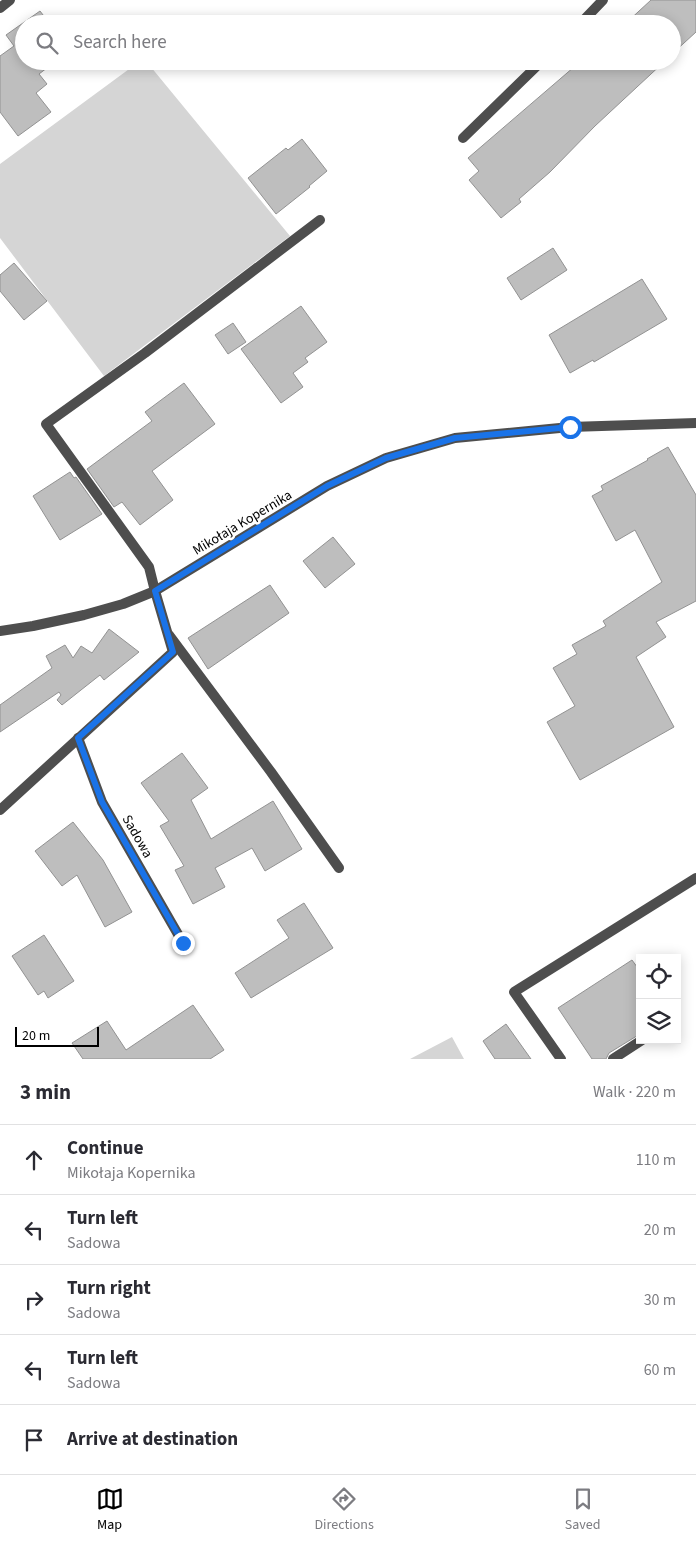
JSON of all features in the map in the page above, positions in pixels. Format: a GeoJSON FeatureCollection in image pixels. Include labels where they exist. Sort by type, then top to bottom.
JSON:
{"type":"FeatureCollection","features":[{"type":"Feature","properties":{"kind":"street"},"geometry":{"type":"LineString","coordinates":[[0,8],[10,0]]}},
{"type":"Feature","properties":{"kind":"street"},"geometry":{"type":"LineString","coordinates":[[589,15],[603,0]]}},
{"type":"Feature","properties":{"kind":"street"},"geometry":{"type":"LineString","coordinates":[[463,138],[533,70]]}},
{"type":"Feature","properties":{"kind":"street"},"geometry":{"type":"LineString","coordinates":[[0,810],[173,652],[149,567],[46,424],[320,220]]}},
{"type":"Feature","properties":{"kind":"street","name":"Mikołaja Kopernika"},"geometry":{"type":"LineString","coordinates":[[0,630],[33,626],[84,615],[123,604],[155,591],[327,486],[386,458],[455,438],[570,427],[682,425],[696,423]]}},
{"type":"Feature","properties":{"kind":"street"},"geometry":{"type":"LineString","coordinates":[[168,634],[340,868]]}},
{"type":"Feature","properties":{"kind":"street","name":"Sadowa"},"geometry":{"type":"LineString","coordinates":[[78,738],[102,802],[183,943]]}},
{"type":"Feature","properties":{"kind":"street"},"geometry":{"type":"LineString","coordinates":[[561,1059],[514,992],[696,878]]}},
{"type":"Feature","properties":{"kind":"street"},"geometry":{"type":"LineString","coordinates":[[613,1059],[636,1044]]}},
{"type":"Feature","properties":{"kind":"shaded area"},"geometry":{"type":"Polygon","coordinates":[[[128,70],[153,70],[290,236],[104,376],[0,238],[0,164],[128,70]]]}},
{"type":"Feature","properties":{"kind":"shaded area"},"geometry":{"type":"Polygon","coordinates":[[[452,1037],[464,1059],[410,1059],[452,1037]]]}},
{"type":"Feature","properties":{"kind":"building"},"geometry":{"type":"Polygon","coordinates":[[[651,0],[696,0],[696,32],[681,46],[681,15],[635,15],[651,0]]]}},
{"type":"Feature","properties":{"kind":"building"},"geometry":{"type":"Polygon","coordinates":[[[40,11],[43,15],[34,15],[40,11]]]}},
{"type":"Feature","properties":{"kind":"building"},"geometry":{"type":"Polygon","coordinates":[[[15,29],[15,70],[44,70],[39,74],[47,84],[36,93],[51,112],[18,136],[0,112],[0,56],[14,46],[6,35],[15,29]]]}},
{"type":"Feature","properties":{"kind":"building"},"geometry":{"type":"Polygon","coordinates":[[[571,70],[655,70],[595,126],[550,172],[519,199],[521,202],[501,218],[469,180],[479,171],[468,158],[571,70]]]}},
{"type":"Feature","properties":{"kind":"building"},"geometry":{"type":"Polygon","coordinates":[[[302,139],[327,171],[276,214],[248,178],[286,148],[288,150],[302,139]]]}},
{"type":"Feature","properties":{"kind":"building"},"geometry":{"type":"Polygon","coordinates":[[[553,248],[567,270],[521,300],[507,278],[553,248]]]}},
{"type":"Feature","properties":{"kind":"building"},"geometry":{"type":"Polygon","coordinates":[[[14,263],[47,301],[24,320],[0,291],[0,275],[14,263]]]}},
{"type":"Feature","properties":{"kind":"building"},"geometry":{"type":"Polygon","coordinates":[[[642,279],[667,319],[594,362],[593,360],[570,373],[549,335],[642,279]]]}},
{"type":"Feature","properties":{"kind":"building"},"geometry":{"type":"Polygon","coordinates":[[[301,306],[327,342],[305,358],[308,362],[293,373],[303,387],[281,403],[241,349],[301,306]]]}},
{"type":"Feature","properties":{"kind":"building"},"geometry":{"type":"Polygon","coordinates":[[[233,323],[246,342],[228,354],[215,335],[233,323]]]}},
{"type":"Feature","properties":{"kind":"building"},"geometry":{"type":"Polygon","coordinates":[[[184,383],[215,424],[152,471],[173,500],[140,525],[122,502],[114,507],[87,469],[152,421],[145,412],[184,383]]]}},
{"type":"Feature","properties":{"kind":"building"},"geometry":{"type":"Polygon","coordinates":[[[668,447],[696,495],[696,601],[656,622],[666,637],[636,657],[674,727],[580,780],[547,722],[575,706],[553,668],[577,654],[572,645],[606,626],[603,621],[662,582],[635,530],[616,541],[592,496],[603,490],[601,486],[668,447]]]}},
{"type":"Feature","properties":{"kind":"building"},"geometry":{"type":"Polygon","coordinates":[[[70,472],[74,478],[76,477],[102,514],[60,540],[33,496],[70,472]]]}},
{"type":"Feature","properties":{"kind":"building"},"geometry":{"type":"Polygon","coordinates":[[[333,537],[355,564],[325,588],[303,561],[333,537]]]}},
{"type":"Feature","properties":{"kind":"building"},"geometry":{"type":"Polygon","coordinates":[[[270,585],[289,613],[208,669],[188,638],[270,585]]]}},
{"type":"Feature","properties":{"kind":"building"},"geometry":{"type":"Polygon","coordinates":[[[109,629],[139,652],[104,680],[100,675],[62,705],[57,700],[61,695],[59,692],[0,732],[0,705],[52,668],[46,656],[65,645],[73,658],[81,646],[92,653],[109,629]]]}},
{"type":"Feature","properties":{"kind":"building"},"geometry":{"type":"Polygon","coordinates":[[[182,753],[208,788],[191,800],[211,839],[273,801],[302,849],[265,871],[252,848],[215,868],[225,887],[193,904],[175,870],[184,866],[160,826],[169,821],[141,783],[182,753]]]}},
{"type":"Feature","properties":{"kind":"building"},"geometry":{"type":"Polygon","coordinates":[[[73,822],[103,860],[132,912],[105,927],[77,875],[62,886],[35,851],[73,822]]]}},
{"type":"Feature","properties":{"kind":"building"},"geometry":{"type":"Polygon","coordinates":[[[304,903],[333,948],[251,998],[235,973],[289,938],[277,920],[304,903]]]}},
{"type":"Feature","properties":{"kind":"building"},"geometry":{"type":"Polygon","coordinates":[[[44,935],[74,981],[48,998],[44,991],[38,995],[12,956],[44,935]]]}},
{"type":"Feature","properties":{"kind":"building"},"geometry":{"type":"Polygon","coordinates":[[[632,960],[636,966],[636,1036],[609,1053],[606,1059],[592,1059],[558,1008],[632,960]]]}},
{"type":"Feature","properties":{"kind":"building"},"geometry":{"type":"Polygon","coordinates":[[[193,1005],[224,1050],[210,1059],[83,1059],[72,1043],[107,1021],[126,1050],[193,1005]]]}},
{"type":"Feature","properties":{"kind":"building"},"geometry":{"type":"Polygon","coordinates":[[[506,1024],[531,1059],[495,1059],[483,1041],[506,1024]]]}},
{"type":"Feature","properties":{"kind":"route"},"geometry":{"type":"LineString","coordinates":[[183,943],[102,802],[78,738],[173,652],[155,591],[327,486],[386,458],[455,438],[570,427]]}}]}
